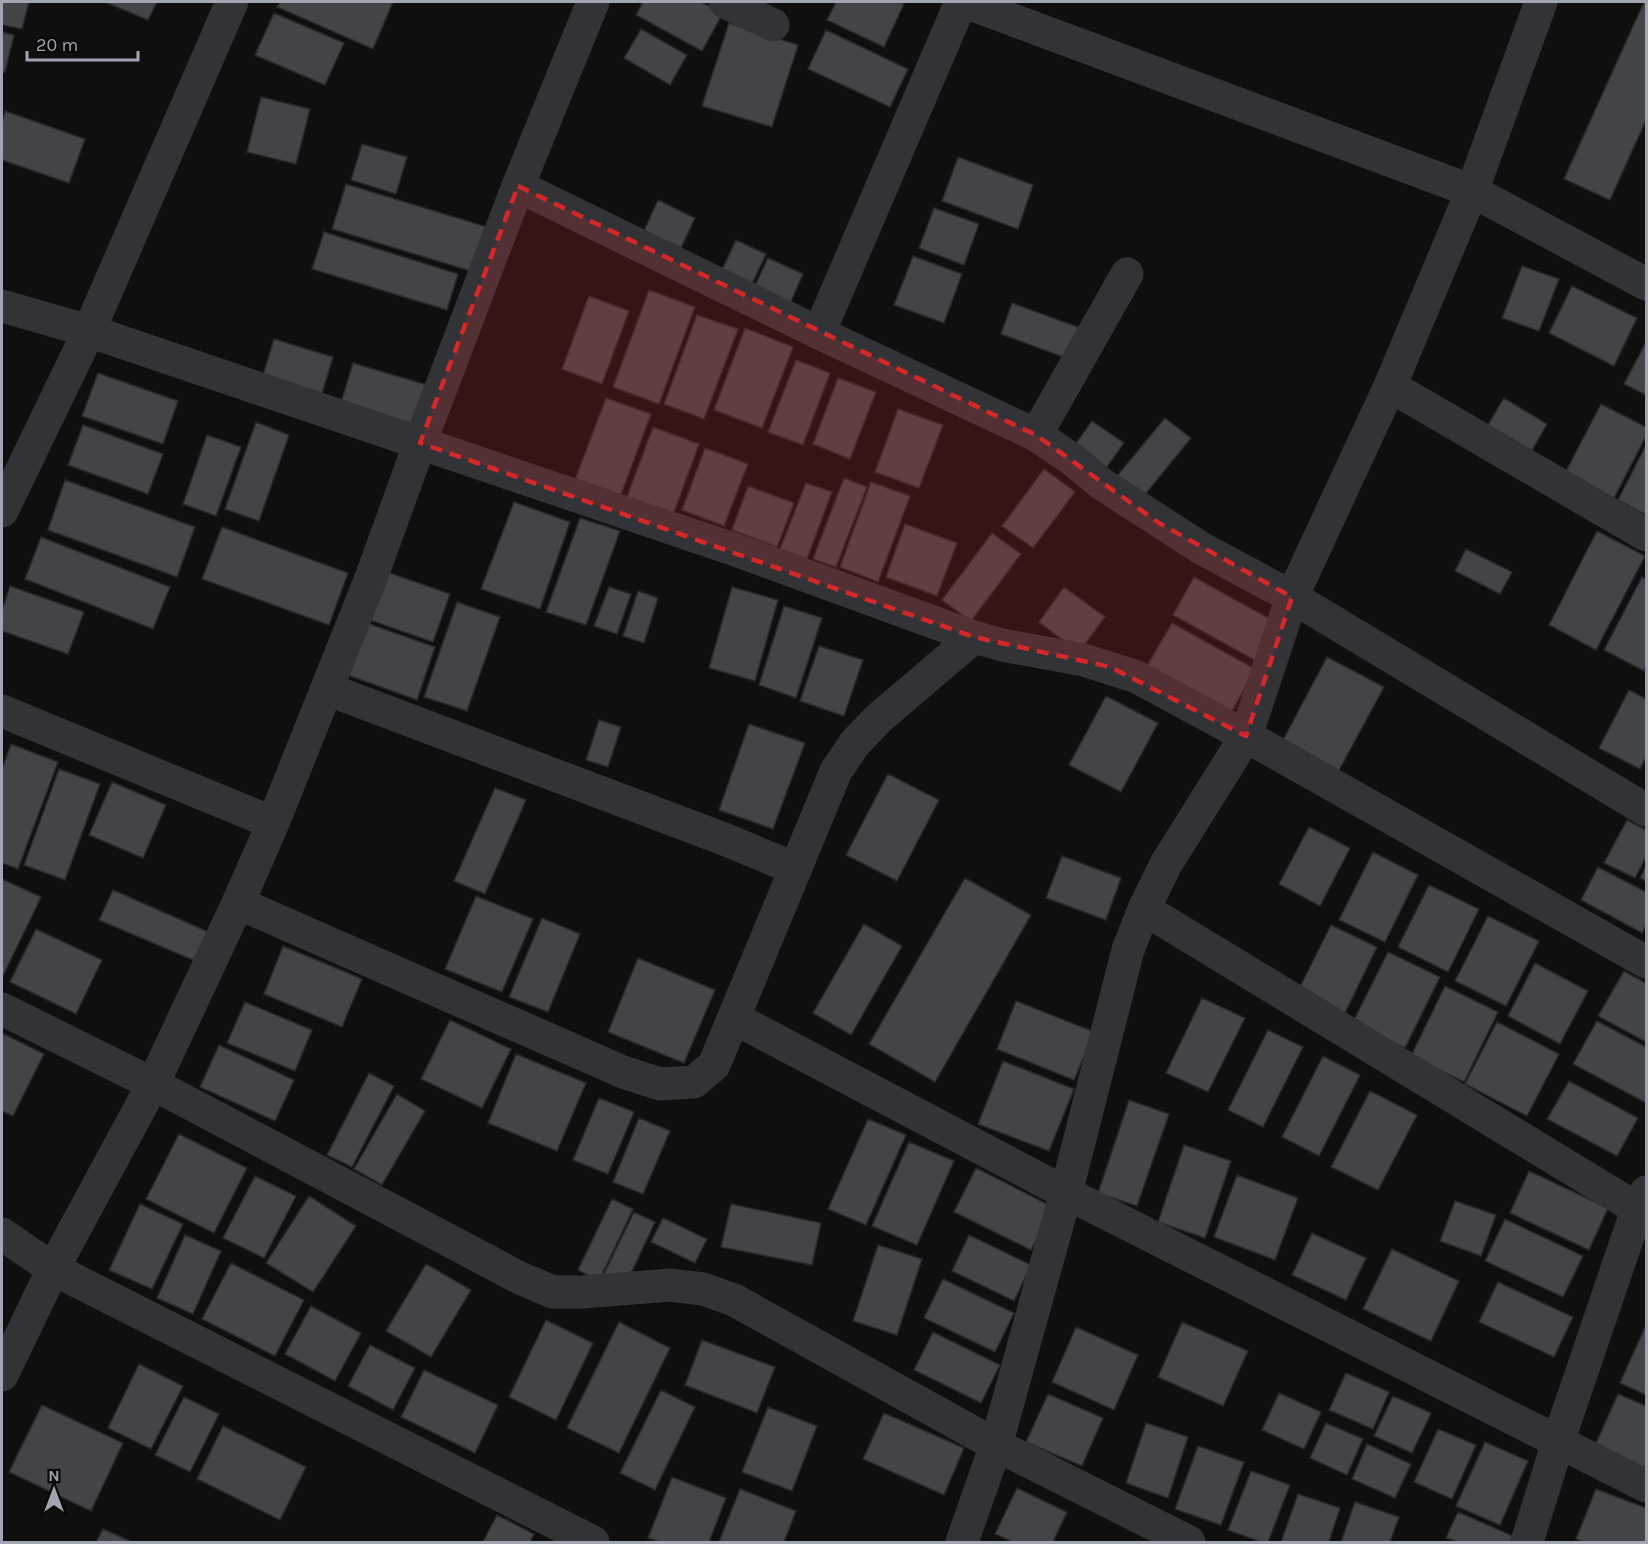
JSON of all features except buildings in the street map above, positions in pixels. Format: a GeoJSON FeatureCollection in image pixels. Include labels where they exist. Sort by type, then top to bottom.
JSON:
{"type":"FeatureCollection","features":[{"type":"Feature","properties":{"kind":"street"},"geometry":{"type":"LineString","coordinates":[[2,511],[89,331],[232,2]]}},
{"type":"Feature","properties":{"kind":"street"},"geometry":{"type":"LineString","coordinates":[[2,1375],[53,1269],[153,1084],[273,823],[371,579],[518,186],[593,2]]}},
{"type":"Feature","properties":{"kind":"street"},"geometry":{"type":"LineString","coordinates":[[724,2],[773,25]]}},
{"type":"Feature","properties":{"kind":"street"},"geometry":{"type":"LineString","coordinates":[[819,333],[961,2]]}},
{"type":"Feature","properties":{"kind":"street"},"geometry":{"type":"LineString","coordinates":[[965,2],[1472,191],[1647,284]]}},
{"type":"Feature","properties":{"kind":"street"},"geometry":{"type":"LineString","coordinates":[[962,1542],[996,1445],[1066,1193],[1128,950],[1144,909],[1166,864],[1246,736],[1292,597],[1390,386],[1472,191],[1541,2]]}},
{"type":"Feature","properties":{"kind":"street"},"geometry":{"type":"LineString","coordinates":[[518,186],[819,333],[1036,435],[1159,523],[1292,597],[1647,810]]}},
{"type":"Feature","properties":{"kind":"street"},"geometry":{"type":"LineString","coordinates":[[1036,435],[1127,274]]}},
{"type":"Feature","properties":{"kind":"street"},"geometry":{"type":"LineString","coordinates":[[2,306],[89,331],[730,548],[974,637],[1002,645],[1084,660],[1137,677],[1647,962]]}},
{"type":"Feature","properties":{"kind":"street"},"geometry":{"type":"LineString","coordinates":[[1390,386],[1647,535]]}},
{"type":"Feature","properties":{"kind":"street"},"geometry":{"type":"LineString","coordinates":[[238,903],[623,1072],[660,1084],[694,1082],[714,1065],[836,771],[855,743],[878,719],[974,637]]}},
{"type":"Feature","properties":{"kind":"street"},"geometry":{"type":"LineString","coordinates":[[327,688],[724,839],[796,869]]}},
{"type":"Feature","properties":{"kind":"street"},"geometry":{"type":"LineString","coordinates":[[2,711],[273,823]]}},
{"type":"Feature","properties":{"kind":"street"},"geometry":{"type":"LineString","coordinates":[[1144,909],[1643,1205],[1558,1442],[1527,1542]]}},
{"type":"Feature","properties":{"kind":"street"},"geometry":{"type":"LineString","coordinates":[[2,1009],[153,1084],[520,1278],[553,1292],[670,1286],[703,1288],[734,1300],[996,1445],[1189,1542]]}},
{"type":"Feature","properties":{"kind":"street"},"geometry":{"type":"LineString","coordinates":[[734,1018],[1066,1193],[1647,1486]]}},
{"type":"Feature","properties":{"kind":"street"},"geometry":{"type":"LineString","coordinates":[[2,1234],[53,1269],[593,1542]]}},
{"type":"Feature","properties":{"kind":"highlighted area"},"geometry":{"type":"Polygon","coordinates":[[[518,186],[1036,435],[1159,523],[1292,597],[1246,736],[1110,667],[974,637],[420,443],[518,186]]]}}]}
